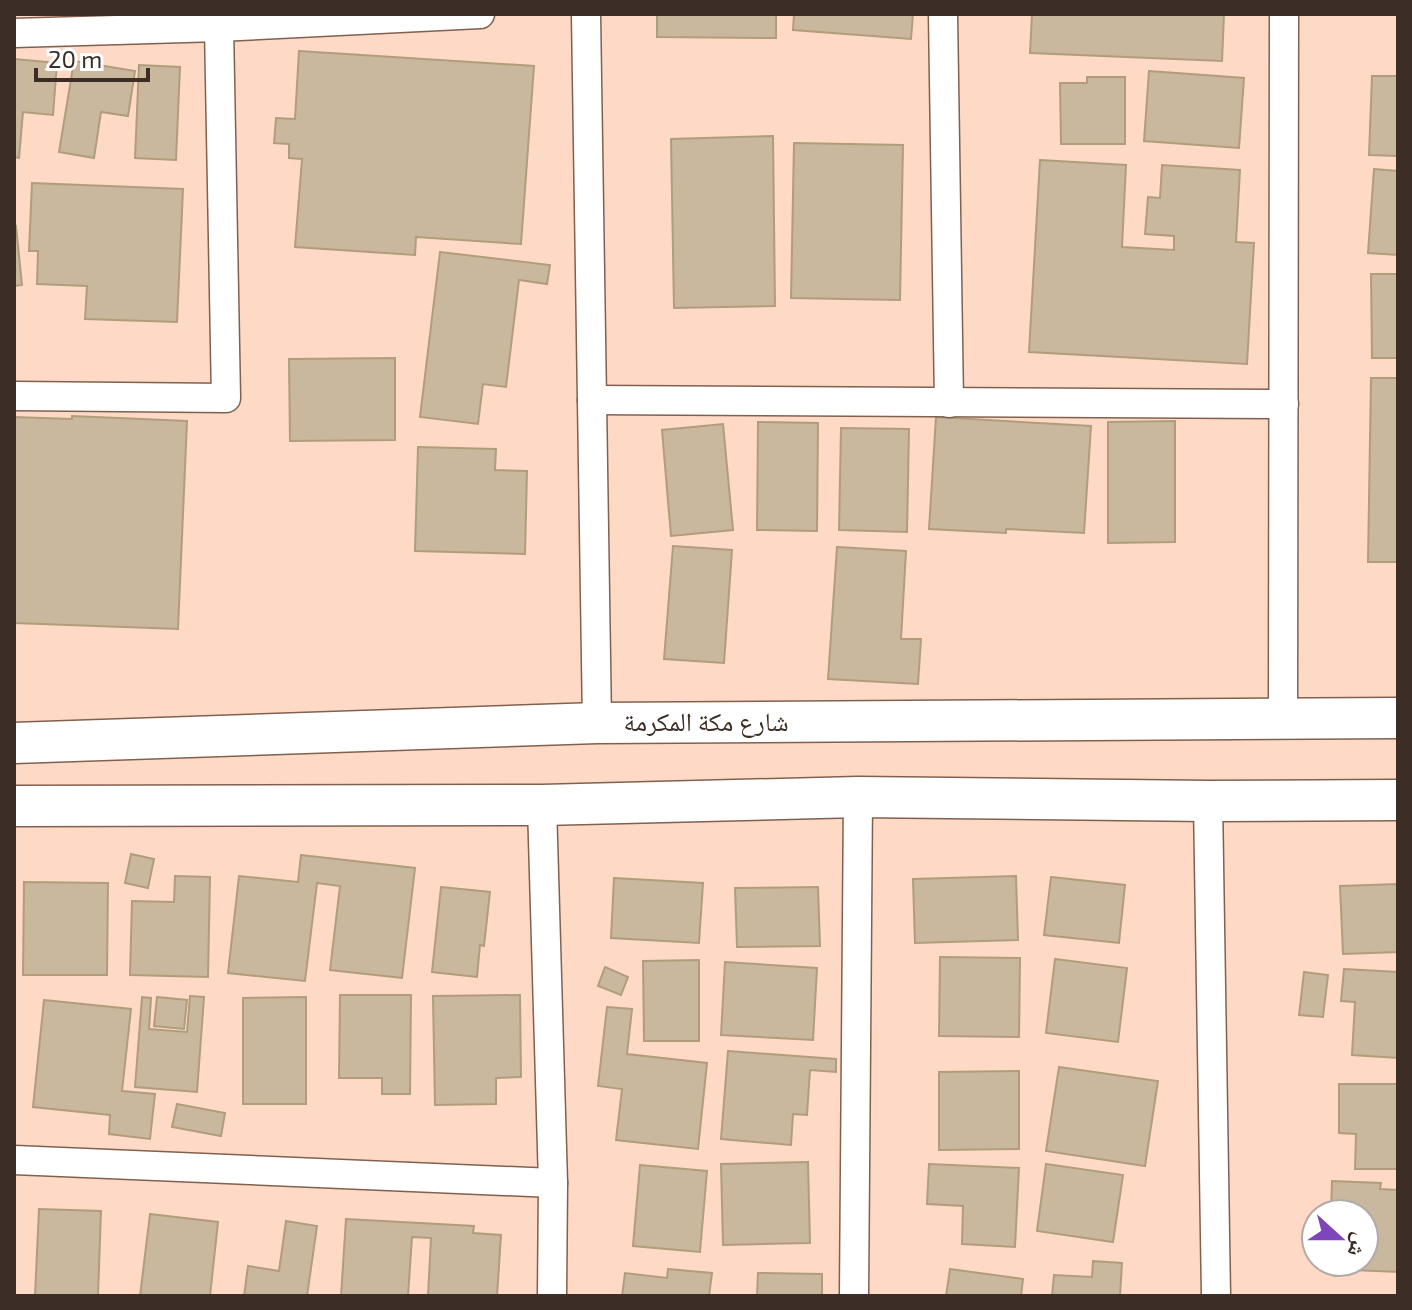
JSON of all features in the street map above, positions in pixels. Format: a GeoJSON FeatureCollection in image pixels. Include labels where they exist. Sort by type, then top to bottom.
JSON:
{"type":"FeatureCollection","features":[{"type":"Feature","properties":{"kind":"main road","name":"شارع مكة المكرمة"},"geometry":{"type":"LineString","coordinates":[[14,743],[597,723],[1398,718]]}},
{"type":"Feature","properties":{"kind":"main road"},"geometry":{"type":"LineString","coordinates":[[14,806],[542,805],[858,797],[1398,800]]}},
{"type":"Feature","properties":{"kind":"street"},"geometry":{"type":"LineString","coordinates":[[14,33],[480,14]]}},
{"type":"Feature","properties":{"kind":"street"},"geometry":{"type":"LineString","coordinates":[[586,14],[597,723]]}},
{"type":"Feature","properties":{"kind":"street"},"geometry":{"type":"LineString","coordinates":[[943,14],[949,403]]}},
{"type":"Feature","properties":{"kind":"street"},"geometry":{"type":"LineString","coordinates":[[1283,718],[1284,14]]}},
{"type":"Feature","properties":{"kind":"street"},"geometry":{"type":"LineString","coordinates":[[14,396],[226,398],[219,27]]}},
{"type":"Feature","properties":{"kind":"street"},"geometry":{"type":"LineString","coordinates":[[592,400],[1284,404]]}},
{"type":"Feature","properties":{"kind":"street"},"geometry":{"type":"LineString","coordinates":[[854,1296],[858,797]]}},
{"type":"Feature","properties":{"kind":"street"},"geometry":{"type":"LineString","coordinates":[[1208,801],[1216,1296]]}},
{"type":"Feature","properties":{"kind":"street"},"geometry":{"type":"LineString","coordinates":[[542,805],[553,1183],[552,1296]]}},
{"type":"Feature","properties":{"kind":"street"},"geometry":{"type":"LineString","coordinates":[[14,1160],[553,1183]]}},
{"type":"Feature","properties":{"kind":"building"},"geometry":{"type":"Polygon","coordinates":[[[657,14],[776,14],[776,38],[657,37],[657,14]]]}},
{"type":"Feature","properties":{"kind":"building"},"geometry":{"type":"Polygon","coordinates":[[[794,14],[913,14],[911,39],[793,30],[794,14]]]}},
{"type":"Feature","properties":{"kind":"building"},"geometry":{"type":"Polygon","coordinates":[[[1032,14],[1224,14],[1222,61],[1030,53],[1032,14]]]}},
{"type":"Feature","properties":{"kind":"building"},"geometry":{"type":"Polygon","coordinates":[[[299,51],[534,66],[521,244],[416,237],[415,255],[295,247],[302,159],[289,158],[289,144],[274,143],[276,118],[295,119],[299,51]]]}},
{"type":"Feature","properties":{"kind":"building"},"geometry":{"type":"Polygon","coordinates":[[[14,59],[57,63],[53,115],[23,112],[19,158],[14,157],[14,59]]]}},
{"type":"Feature","properties":{"kind":"building"},"geometry":{"type":"Polygon","coordinates":[[[74,61],[135,71],[128,116],[101,112],[94,158],[59,152],[74,61]]]}},
{"type":"Feature","properties":{"kind":"building"},"geometry":{"type":"Polygon","coordinates":[[[139,65],[180,67],[176,160],[135,158],[139,65]]]}},
{"type":"Feature","properties":{"kind":"building"},"geometry":{"type":"Polygon","coordinates":[[[1149,71],[1244,78],[1239,148],[1144,141],[1149,71]]]}},
{"type":"Feature","properties":{"kind":"building"},"geometry":{"type":"Polygon","coordinates":[[[1372,76],[1398,76],[1398,156],[1369,155],[1372,76]]]}},
{"type":"Feature","properties":{"kind":"building"},"geometry":{"type":"Polygon","coordinates":[[[1087,77],[1125,77],[1125,144],[1061,144],[1060,83],[1087,83],[1087,77]]]}},
{"type":"Feature","properties":{"kind":"building"},"geometry":{"type":"Polygon","coordinates":[[[773,136],[775,306],[674,308],[671,139],[773,136]]]}},
{"type":"Feature","properties":{"kind":"building"},"geometry":{"type":"Polygon","coordinates":[[[794,143],[903,145],[900,300],[791,298],[794,143]]]}},
{"type":"Feature","properties":{"kind":"building"},"geometry":{"type":"Polygon","coordinates":[[[1040,160],[1126,165],[1122,247],[1174,250],[1174,236],[1145,234],[1148,197],[1160,198],[1162,165],[1240,170],[1236,242],[1254,243],[1247,364],[1029,352],[1040,160]]]}},
{"type":"Feature","properties":{"kind":"building"},"geometry":{"type":"Polygon","coordinates":[[[1374,169],[1398,171],[1398,255],[1368,253],[1374,169]]]}},
{"type":"Feature","properties":{"kind":"building"},"geometry":{"type":"Polygon","coordinates":[[[32,183],[183,189],[177,322],[85,319],[87,286],[37,284],[38,251],[29,251],[32,183]]]}},
{"type":"Feature","properties":{"kind":"building"},"geometry":{"type":"Polygon","coordinates":[[[14,227],[22,285],[14,286],[14,227]]]}},
{"type":"Feature","properties":{"kind":"building"},"geometry":{"type":"Polygon","coordinates":[[[440,252],[550,265],[547,284],[519,280],[506,387],[483,384],[478,424],[420,417],[440,252]]]}},
{"type":"Feature","properties":{"kind":"building"},"geometry":{"type":"Polygon","coordinates":[[[1371,274],[1398,274],[1398,358],[1372,358],[1371,274]]]}},
{"type":"Feature","properties":{"kind":"building"},"geometry":{"type":"Polygon","coordinates":[[[395,358],[395,440],[290,441],[289,359],[395,358]]]}},
{"type":"Feature","properties":{"kind":"building"},"geometry":{"type":"Polygon","coordinates":[[[1371,378],[1398,378],[1398,562],[1368,562],[1371,378]]]}},
{"type":"Feature","properties":{"kind":"building"},"geometry":{"type":"Polygon","coordinates":[[[72,416],[187,421],[178,629],[14,623],[14,417],[72,419],[72,416]]]}},
{"type":"Feature","properties":{"kind":"building"},"geometry":{"type":"Polygon","coordinates":[[[936,417],[1091,426],[1084,533],[929,529],[936,417]]]}},
{"type":"Feature","properties":{"kind":"building"},"geometry":{"type":"Polygon","coordinates":[[[1175,421],[1175,542],[1108,543],[1108,422],[1175,421]]]}},
{"type":"Feature","properties":{"kind":"building"},"geometry":{"type":"Polygon","coordinates":[[[758,422],[818,423],[817,531],[757,530],[758,422]]]}},
{"type":"Feature","properties":{"kind":"building"},"geometry":{"type":"Polygon","coordinates":[[[723,424],[733,530],[671,536],[662,430],[723,424]]]}},
{"type":"Feature","properties":{"kind":"building"},"geometry":{"type":"Polygon","coordinates":[[[841,428],[909,429],[907,532],[839,530],[841,428]]]}},
{"type":"Feature","properties":{"kind":"building"},"geometry":{"type":"Polygon","coordinates":[[[418,447],[496,449],[495,470],[527,471],[525,554],[415,551],[418,447]]]}},
{"type":"Feature","properties":{"kind":"building"},"geometry":{"type":"Polygon","coordinates":[[[673,546],[732,550],[724,663],[664,659],[673,546]]]}},
{"type":"Feature","properties":{"kind":"building"},"geometry":{"type":"Polygon","coordinates":[[[837,547],[906,551],[901,639],[921,639],[918,684],[828,679],[837,547]]]}},
{"type":"Feature","properties":{"kind":"building"},"geometry":{"type":"Polygon","coordinates":[[[131,854],[154,859],[148,888],[125,883],[131,854]]]}},
{"type":"Feature","properties":{"kind":"building"},"geometry":{"type":"Polygon","coordinates":[[[301,855],[415,868],[402,978],[330,970],[340,886],[317,883],[305,981],[228,973],[239,876],[298,882],[301,855]]]}},
{"type":"Feature","properties":{"kind":"building"},"geometry":{"type":"Polygon","coordinates":[[[175,876],[210,877],[208,977],[130,975],[132,901],[174,902],[175,876]]]}},
{"type":"Feature","properties":{"kind":"building"},"geometry":{"type":"Polygon","coordinates":[[[1016,876],[1018,940],[915,943],[913,879],[1016,876]]]}},
{"type":"Feature","properties":{"kind":"building"},"geometry":{"type":"Polygon","coordinates":[[[1051,877],[1125,885],[1119,943],[1044,935],[1051,877]]]}},
{"type":"Feature","properties":{"kind":"building"},"geometry":{"type":"Polygon","coordinates":[[[614,878],[703,883],[699,943],[611,938],[614,878]]]}},
{"type":"Feature","properties":{"kind":"building"},"geometry":{"type":"Polygon","coordinates":[[[24,882],[108,883],[107,975],[23,975],[24,882]]]}},
{"type":"Feature","properties":{"kind":"building"},"geometry":{"type":"Polygon","coordinates":[[[1398,884],[1398,952],[1343,954],[1340,886],[1398,884]]]}},
{"type":"Feature","properties":{"kind":"building"},"geometry":{"type":"Polygon","coordinates":[[[441,887],[490,892],[477,977],[432,972],[441,887]]]}},
{"type":"Feature","properties":{"kind":"building"},"geometry":{"type":"Polygon","coordinates":[[[818,887],[820,946],[737,947],[735,888],[818,887]]]}},
{"type":"Feature","properties":{"kind":"building"},"geometry":{"type":"Polygon","coordinates":[[[940,957],[1020,958],[1019,1037],[939,1036],[940,957]]]}},
{"type":"Feature","properties":{"kind":"building"},"geometry":{"type":"Polygon","coordinates":[[[1055,959],[1127,968],[1118,1042],[1046,1033],[1055,959]]]}},
{"type":"Feature","properties":{"kind":"building"},"geometry":{"type":"Polygon","coordinates":[[[699,960],[699,1041],[644,1041],[643,961],[699,960]]]}},
{"type":"Feature","properties":{"kind":"building"},"geometry":{"type":"Polygon","coordinates":[[[725,962],[817,968],[813,1040],[721,1035],[725,962]]]}},
{"type":"Feature","properties":{"kind":"building"},"geometry":{"type":"Polygon","coordinates":[[[605,967],[628,977],[621,995],[598,986],[605,967]]]}},
{"type":"Feature","properties":{"kind":"building"},"geometry":{"type":"Polygon","coordinates":[[[1344,969],[1398,972],[1398,1058],[1352,1055],[1355,1002],[1341,1001],[1344,969]]]}},
{"type":"Feature","properties":{"kind":"building"},"geometry":{"type":"Polygon","coordinates":[[[1304,972],[1328,975],[1323,1017],[1299,1015],[1304,972]]]}},
{"type":"Feature","properties":{"kind":"building"},"geometry":{"type":"Polygon","coordinates":[[[340,995],[411,995],[410,1094],[382,1094],[382,1078],[339,1078],[340,995]]]}},
{"type":"Feature","properties":{"kind":"building"},"geometry":{"type":"Polygon","coordinates":[[[520,995],[521,1077],[496,1078],[496,1104],[435,1105],[433,996],[520,995]]]}},
{"type":"Feature","properties":{"kind":"building"},"geometry":{"type":"Polygon","coordinates":[[[190,996],[204,997],[197,1092],[135,1087],[142,997],[151,998],[149,1029],[187,1032],[190,996]]]}},
{"type":"Feature","properties":{"kind":"building"},"geometry":{"type":"Polygon","coordinates":[[[157,997],[187,1000],[184,1029],[154,1026],[157,997]]]}},
{"type":"Feature","properties":{"kind":"building"},"geometry":{"type":"Polygon","coordinates":[[[306,997],[306,1104],[243,1104],[243,998],[306,997]]]}},
{"type":"Feature","properties":{"kind":"building"},"geometry":{"type":"Polygon","coordinates":[[[44,1000],[131,1009],[122,1091],[155,1094],[150,1139],[109,1134],[110,1115],[33,1107],[44,1000]]]}},
{"type":"Feature","properties":{"kind":"building"},"geometry":{"type":"Polygon","coordinates":[[[607,1007],[632,1009],[627,1054],[707,1063],[698,1149],[616,1140],[622,1089],[598,1086],[607,1007]]]}},
{"type":"Feature","properties":{"kind":"building"},"geometry":{"type":"Polygon","coordinates":[[[728,1051],[836,1059],[836,1072],[810,1070],[807,1115],[793,1114],[791,1145],[721,1139],[728,1051]]]}},
{"type":"Feature","properties":{"kind":"building"},"geometry":{"type":"Polygon","coordinates":[[[1059,1067],[1158,1081],[1145,1166],[1046,1151],[1059,1067]]]}},
{"type":"Feature","properties":{"kind":"building"},"geometry":{"type":"Polygon","coordinates":[[[1019,1071],[1019,1149],[939,1150],[939,1072],[1019,1071]]]}},
{"type":"Feature","properties":{"kind":"building"},"geometry":{"type":"Polygon","coordinates":[[[1339,1084],[1398,1084],[1398,1169],[1355,1169],[1356,1134],[1339,1133],[1339,1084]]]}},
{"type":"Feature","properties":{"kind":"building"},"geometry":{"type":"Polygon","coordinates":[[[177,1104],[225,1113],[221,1136],[172,1127],[177,1104]]]}},
{"type":"Feature","properties":{"kind":"building"},"geometry":{"type":"Polygon","coordinates":[[[808,1162],[810,1243],[723,1245],[721,1164],[808,1162]]]}},
{"type":"Feature","properties":{"kind":"building"},"geometry":{"type":"Polygon","coordinates":[[[929,1164],[1019,1168],[1015,1247],[962,1244],[963,1206],[927,1204],[929,1164]]]}},
{"type":"Feature","properties":{"kind":"building"},"geometry":{"type":"Polygon","coordinates":[[[1046,1164],[1123,1175],[1113,1242],[1037,1231],[1046,1164]]]}},
{"type":"Feature","properties":{"kind":"building"},"geometry":{"type":"Polygon","coordinates":[[[640,1165],[707,1171],[700,1252],[633,1246],[640,1165]]]}},
{"type":"Feature","properties":{"kind":"building"},"geometry":{"type":"Polygon","coordinates":[[[1332,1181],[1381,1183],[1380,1189],[1398,1190],[1398,1272],[1380,1271],[1380,1198],[1331,1198],[1332,1181]]]}},
{"type":"Feature","properties":{"kind":"building"},"geometry":{"type":"Polygon","coordinates":[[[39,1209],[101,1211],[98,1296],[35,1296],[39,1209]]]}},
{"type":"Feature","properties":{"kind":"building"},"geometry":{"type":"Polygon","coordinates":[[[150,1214],[218,1222],[210,1296],[140,1296],[150,1214]]]}},
{"type":"Feature","properties":{"kind":"building"},"geometry":{"type":"Polygon","coordinates":[[[346,1219],[474,1226],[473,1233],[501,1235],[497,1296],[428,1296],[431,1238],[412,1237],[408,1296],[341,1296],[346,1219]]]}},
{"type":"Feature","properties":{"kind":"building"},"geometry":{"type":"Polygon","coordinates":[[[286,1221],[317,1226],[307,1296],[244,1296],[248,1266],[279,1271],[286,1221]]]}},
{"type":"Feature","properties":{"kind":"building"},"geometry":{"type":"Polygon","coordinates":[[[1093,1261],[1122,1263],[1120,1296],[1052,1296],[1054,1275],[1092,1277],[1093,1261]]]}},
{"type":"Feature","properties":{"kind":"building"},"geometry":{"type":"Polygon","coordinates":[[[668,1269],[712,1273],[709,1296],[622,1296],[625,1273],[667,1278],[668,1269]]]}},
{"type":"Feature","properties":{"kind":"building"},"geometry":{"type":"Polygon","coordinates":[[[950,1269],[1023,1279],[1021,1296],[946,1296],[950,1269]]]}},
{"type":"Feature","properties":{"kind":"building"},"geometry":{"type":"Polygon","coordinates":[[[758,1273],[822,1274],[822,1296],[757,1296],[758,1273]]]}}]}
